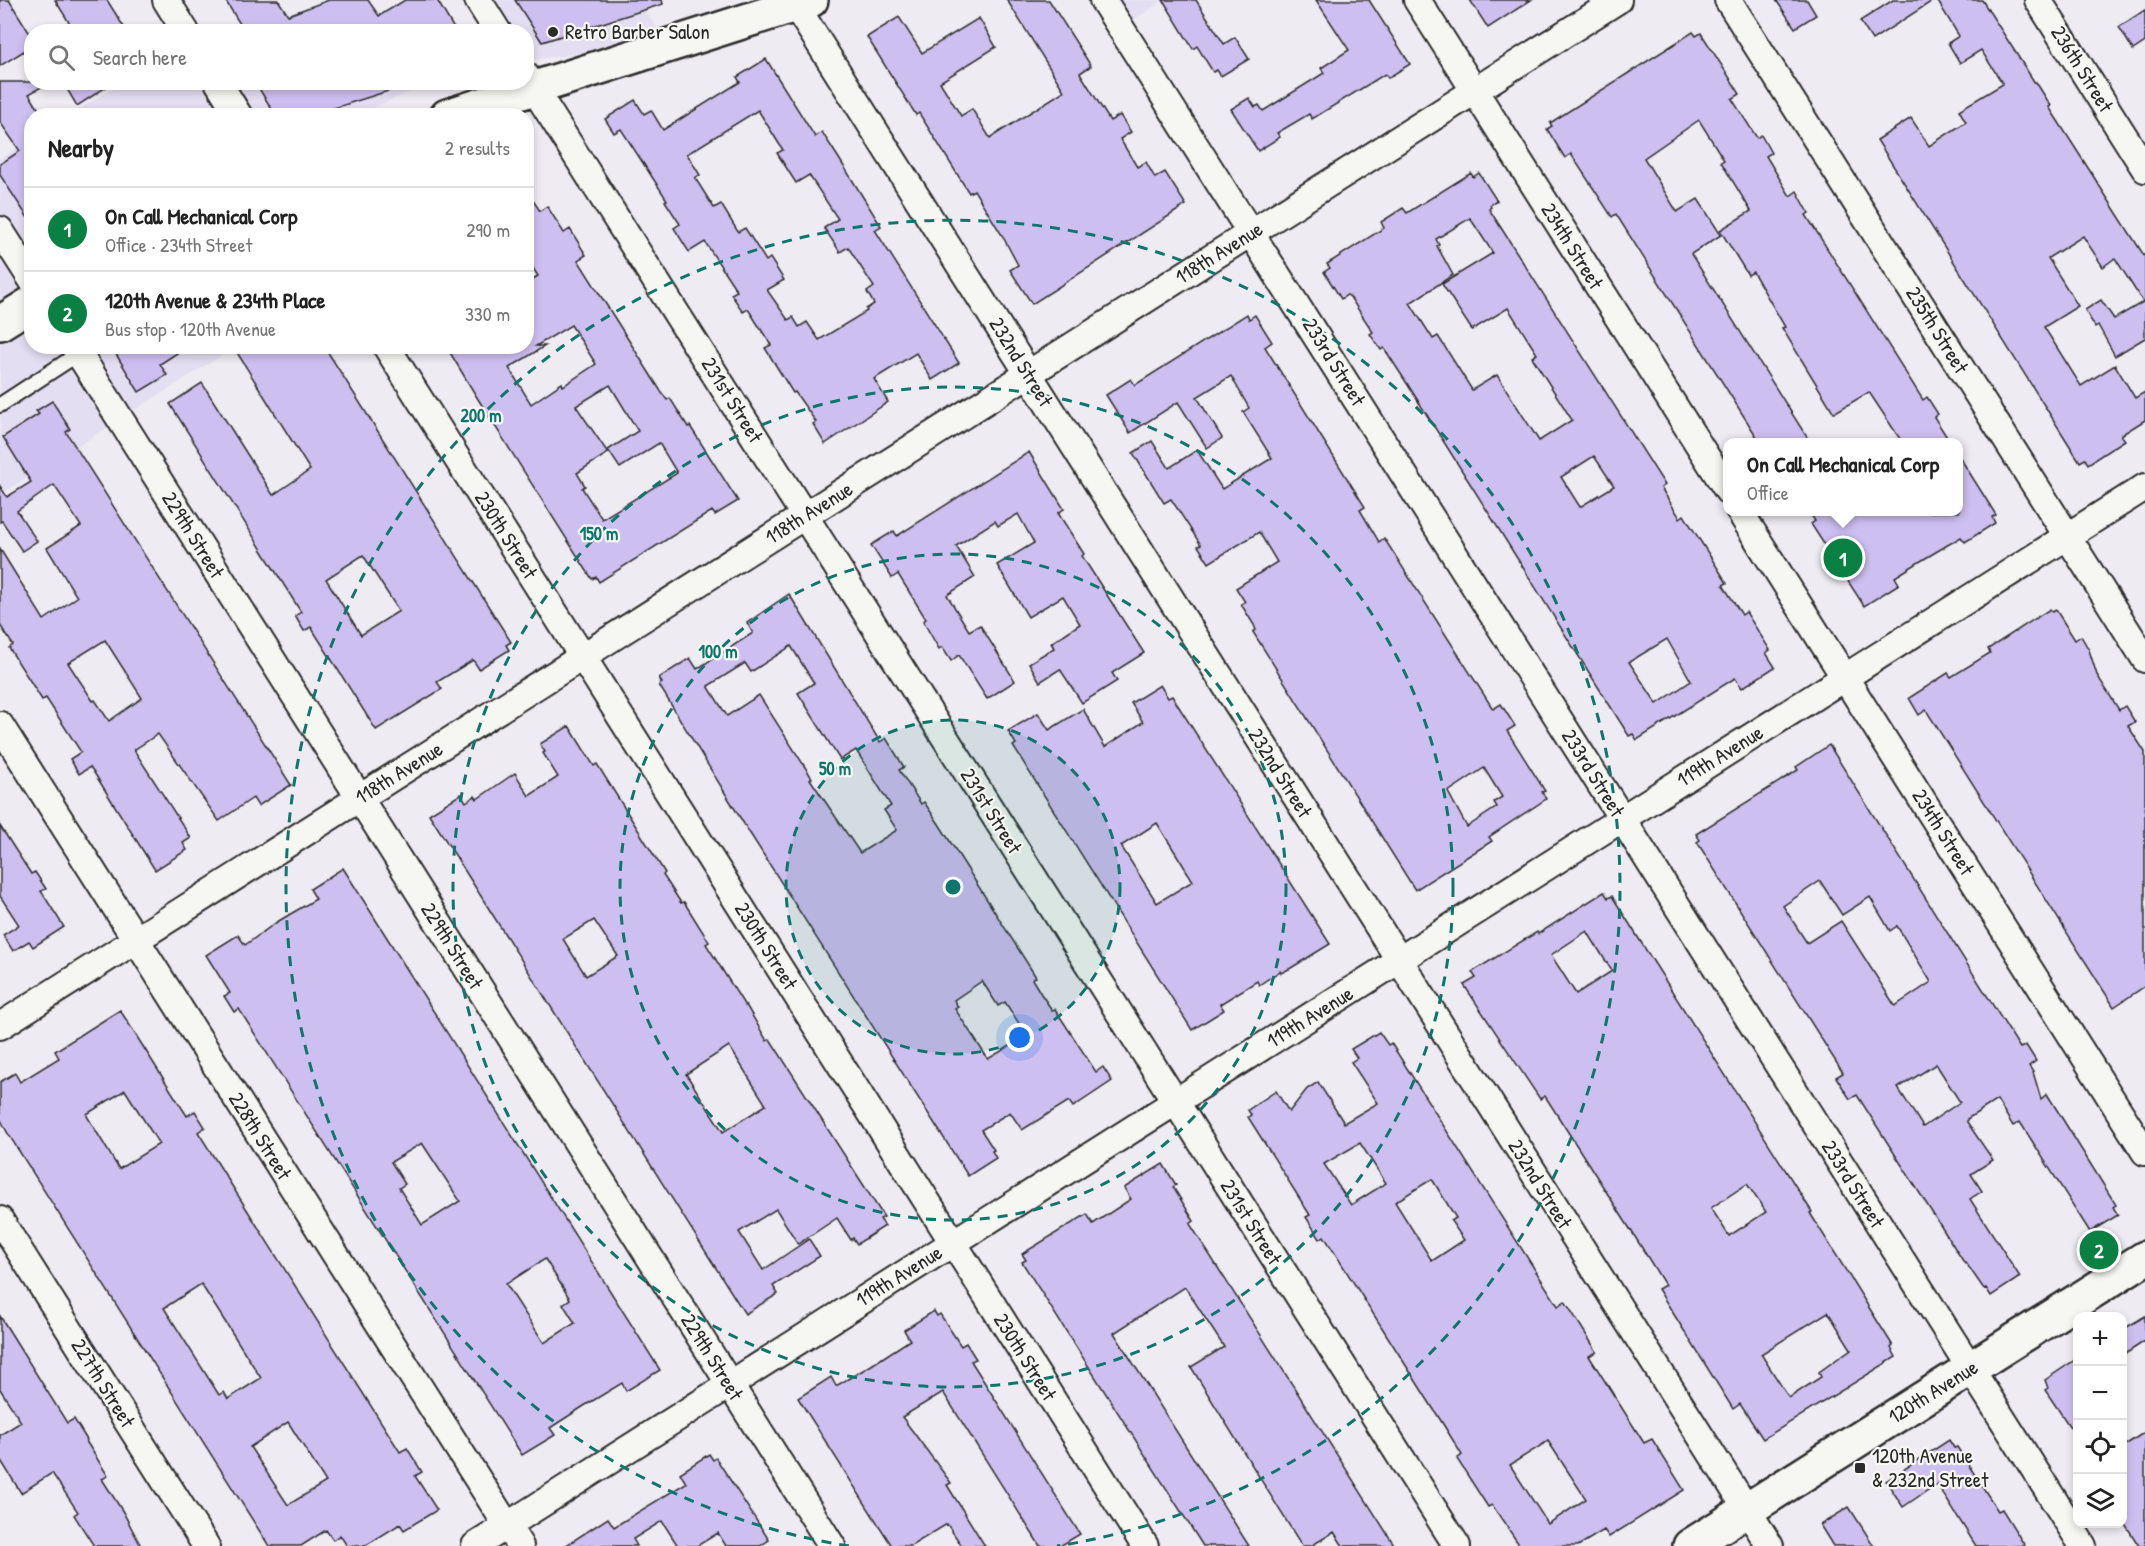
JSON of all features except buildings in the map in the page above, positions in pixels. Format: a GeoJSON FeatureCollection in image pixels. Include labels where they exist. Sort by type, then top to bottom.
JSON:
{"type":"FeatureCollection","features":[{"type":"Feature","properties":{"kind":"street"},"geometry":{"type":"LineString","coordinates":[[166,0],[181,24]]}},
{"type":"Feature","properties":{"kind":"street"},"geometry":{"type":"LineString","coordinates":[[478,0],[493,24]]}},
{"type":"Feature","properties":{"kind":"street","name":"233rd Street"},"geometry":{"type":"LineString","coordinates":[[1103,0],[2083,1546]]}},
{"type":"Feature","properties":{"kind":"street","name":"234th Street"},"geometry":{"type":"LineString","coordinates":[[1417,0],[1723,484]]}},
{"type":"Feature","properties":{"kind":"street","name":"118th Avenue"},"geometry":{"type":"LineString","coordinates":[[0,1026],[1618,0]]}},
{"type":"Feature","properties":{"kind":"street","name":"235th Street"},"geometry":{"type":"LineString","coordinates":[[1728,0],[2145,659]]}},
{"type":"Feature","properties":{"kind":"street","name":"236th Street"},"geometry":{"type":"LineString","coordinates":[[2038,0],[2145,169]]}},
{"type":"Feature","properties":{"kind":"street"},"geometry":{"type":"LineString","coordinates":[[534,81],[799,2]]}},
{"type":"Feature","properties":{"kind":"street","name":"232nd Street"},"geometry":{"type":"LineString","coordinates":[[799,2],[1028,374],[1770,1546]]}},
{"type":"Feature","properties":{"kind":"street","name":"231st Street"},"geometry":{"type":"LineString","coordinates":[[534,88],[1456,1546]]}},
{"type":"Feature","properties":{"kind":"street"},"geometry":{"type":"LineString","coordinates":[[223,90],[234,108]]}},
{"type":"Feature","properties":{"kind":"street"},"geometry":{"type":"LineString","coordinates":[[467,108],[510,90]]}},
{"type":"Feature","properties":{"kind":"street"},"geometry":{"type":"LineString","coordinates":[[0,230],[24,268]]}},
{"type":"Feature","properties":{"kind":"street"},"geometry":{"type":"LineString","coordinates":[[0,323],[24,308]]}},
{"type":"Feature","properties":{"kind":"street","name":"229th Street"},"geometry":{"type":"LineString","coordinates":[[79,354],[832,1546]]}},
{"type":"Feature","properties":{"kind":"street","name":"230th Street"},"geometry":{"type":"LineString","coordinates":[[391,354],[1144,1546]]}},
{"type":"Feature","properties":{"kind":"street","name":"119th Avenue"},"geometry":{"type":"LineString","coordinates":[[475,1546],[514,1536],[729,1383],[2145,487]]}},
{"type":"Feature","properties":{"kind":"street","name":"234th Street"},"geometry":{"type":"LineString","coordinates":[[1743,516],[2145,1152]]}},
{"type":"Feature","properties":{"kind":"street","name":"228th Street"},"geometry":{"type":"LineString","coordinates":[[0,725],[514,1536]]}},
{"type":"Feature","properties":{"kind":"street","name":"227th Street"},"geometry":{"type":"LineString","coordinates":[[0,1220],[206,1546]]}},
{"type":"Feature","properties":{"kind":"street","name":"120th Avenue"},"geometry":{"type":"LineString","coordinates":[[1690,1546],[2145,1258]]}},
{"type":"Feature","properties":{"kind":"lane"},"geometry":{"type":"LineString","coordinates":[[0,405],[70,354]]}},
{"type":"Feature","properties":{"kind":"shaded area"},"geometry":{"type":"Polygon","coordinates":[[[482,0],[639,0],[666,43],[534,59],[534,24],[497,24],[482,0]]]}},
{"type":"Feature","properties":{"kind":"shaded area"},"geometry":{"type":"Polygon","coordinates":[[[1116,0],[1164,0],[1129,23],[1116,0]]]}},
{"type":"Feature","properties":{"kind":"shaded area"},"geometry":{"type":"Polygon","coordinates":[[[110,90],[415,90],[372,108],[81,108],[110,90]]]}},
{"type":"Feature","properties":{"kind":"shaded area"},"geometry":{"type":"Polygon","coordinates":[[[24,144],[24,302],[0,317],[0,159],[24,144]]]}},
{"type":"Feature","properties":{"kind":"shaded area"},"geometry":{"type":"Polygon","coordinates":[[[24,327],[24,354],[224,354],[0,495],[0,342],[24,327]]]}},
{"type":"Feature","properties":{"kind":"place","name":"Retro Barber Salon"},"geometry":{"type":"Point","coordinates":[553,32]}},
{"type":"Feature","properties":{"kind":"place","name":"On Call Mechanical Corp"},"geometry":{"type":"Point","coordinates":[1843,558]}},
{"type":"Feature","properties":{"kind":"place","name":"120th Avenue & 234th Place"},"geometry":{"type":"Point","coordinates":[2099,1250]}},
{"type":"Feature","properties":{"kind":"place","name":"120th Avenue & 232nd Street"},"geometry":{"type":"Point","coordinates":[1860,1468]}}]}
